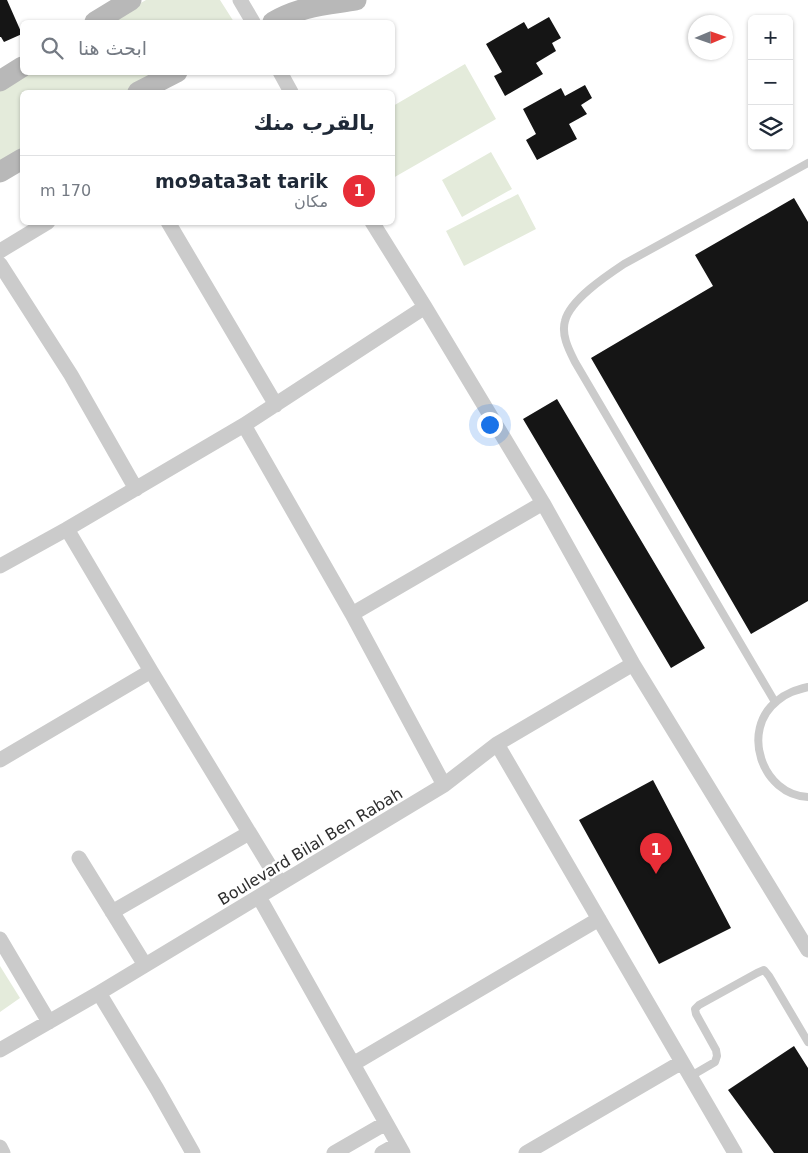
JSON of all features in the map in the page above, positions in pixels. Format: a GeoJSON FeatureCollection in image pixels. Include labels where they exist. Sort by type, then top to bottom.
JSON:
{"type":"FeatureCollection","features":[{"type":"Feature","properties":{"kind":"street"},"geometry":{"type":"LineString","coordinates":[[98,20],[131,0]]}},
{"type":"Feature","properties":{"kind":"street"},"geometry":{"type":"LineString","coordinates":[[240,0],[252,20]]}},
{"type":"Feature","properties":{"kind":"street"},"geometry":{"type":"LineString","coordinates":[[276,20],[302,9],[322,4],[356,0]]}},
{"type":"Feature","properties":{"kind":"street"},"geometry":{"type":"LineString","coordinates":[[0,81],[20,68]]}},
{"type":"Feature","properties":{"kind":"street"},"geometry":{"type":"LineString","coordinates":[[142,90],[171,75]]}},
{"type":"Feature","properties":{"kind":"street"},"geometry":{"type":"LineString","coordinates":[[281,75],[287,90]]}},
{"type":"Feature","properties":{"kind":"street"},"geometry":{"type":"LineString","coordinates":[[0,172],[20,160]]}},
{"type":"Feature","properties":{"kind":"street"},"geometry":{"type":"LineString","coordinates":[[0,251],[43,225]]}},
{"type":"Feature","properties":{"kind":"street"},"geometry":{"type":"LineString","coordinates":[[170,225],[276,405]]}},
{"type":"Feature","properties":{"kind":"street"},"geometry":{"type":"LineString","coordinates":[[374,225],[543,503],[633,664],[808,950]]}},
{"type":"Feature","properties":{"kind":"street"},"geometry":{"type":"LineString","coordinates":[[0,264],[71,375],[136,488]]}},
{"type":"Feature","properties":{"kind":"street"},"geometry":{"type":"LineString","coordinates":[[0,566],[244,425],[425,307]]}},
{"type":"Feature","properties":{"kind":"street"},"geometry":{"type":"LineString","coordinates":[[244,425],[352,614],[444,785]]}},
{"type":"Feature","properties":{"kind":"street"},"geometry":{"type":"LineString","coordinates":[[352,614],[543,503]]}},
{"type":"Feature","properties":{"kind":"street"},"geometry":{"type":"LineString","coordinates":[[67,529],[280,883]]}},
{"type":"Feature","properties":{"kind":"street","name":"Boulevard Bilal Ben Rabah"},"geometry":{"type":"LineString","coordinates":[[0,1050],[99,993],[444,785],[497,744],[633,664]]}},
{"type":"Feature","properties":{"kind":"street"},"geometry":{"type":"LineString","coordinates":[[0,760],[151,671]]}},
{"type":"Feature","properties":{"kind":"street"},"geometry":{"type":"LineString","coordinates":[[497,744],[735,1153]]}},
{"type":"Feature","properties":{"kind":"street"},"geometry":{"type":"LineString","coordinates":[[112,912],[249,833]]}},
{"type":"Feature","properties":{"kind":"street"},"geometry":{"type":"LineString","coordinates":[[79,858],[145,965]]}},
{"type":"Feature","properties":{"kind":"street"},"geometry":{"type":"LineString","coordinates":[[259,897],[400,1148],[382,1153]]}},
{"type":"Feature","properties":{"kind":"street"},"geometry":{"type":"LineString","coordinates":[[353,1064],[599,918]]}},
{"type":"Feature","properties":{"kind":"street"},"geometry":{"type":"LineString","coordinates":[[0,939],[49,1022]]}},
{"type":"Feature","properties":{"kind":"street"},"geometry":{"type":"LineString","coordinates":[[99,993],[193,1153]]}},
{"type":"Feature","properties":{"kind":"street"},"geometry":{"type":"LineString","coordinates":[[526,1153],[682,1062]]}},
{"type":"Feature","properties":{"kind":"street"},"geometry":{"type":"LineString","coordinates":[[334,1153],[386,1123]]}},
{"type":"Feature","properties":{"kind":"street"},"geometry":{"type":"LineString","coordinates":[[0,1148],[3,1153]]}},
{"type":"Feature","properties":{"kind":"lane"},"geometry":{"type":"LineString","coordinates":[[775,702],[575,362],[568,348],[565,322],[571,309],[580,298],[624,264],[808,163]]}},
{"type":"Feature","properties":{"kind":"lane"},"geometry":{"type":"LineString","coordinates":[[808,687],[791,691],[775,702],[764,715],[759,732],[758,749],[763,766],[773,780],[786,791],[808,797]]}},
{"type":"Feature","properties":{"kind":"lane"},"geometry":{"type":"LineString","coordinates":[[691,1076],[715,1062],[717,1056],[716,1050],[695,1009],[764,970],[808,1042]]}},
{"type":"Feature","properties":{"kind":"green space"},"geometry":{"type":"Polygon","coordinates":[[[146,0],[220,0],[233,20],[111,20],[146,0]]]}},
{"type":"Feature","properties":{"kind":"green space"},"geometry":{"type":"Polygon","coordinates":[[[465,64],[496,119],[395,177],[395,105],[465,64]]]}},
{"type":"Feature","properties":{"kind":"green space"},"geometry":{"type":"Polygon","coordinates":[[[20,73],[20,75],[166,75],[138,90],[20,90],[20,158],[0,171],[0,84],[20,73]]]}},
{"type":"Feature","properties":{"kind":"green space"},"geometry":{"type":"Polygon","coordinates":[[[491,152],[512,189],[462,217],[442,180],[491,152]]]}},
{"type":"Feature","properties":{"kind":"green space"},"geometry":{"type":"Polygon","coordinates":[[[518,194],[536,229],[464,266],[446,231],[518,194]]]}},
{"type":"Feature","properties":{"kind":"green space"},"geometry":{"type":"Polygon","coordinates":[[[0,966],[20,998],[0,1012],[0,966]]]}},
{"type":"Feature","properties":{"kind":"building"},"geometry":{"type":"Polygon","coordinates":[[[0,0],[7,0],[20,29],[20,35],[4,42],[0,37],[0,0]]]}},
{"type":"Feature","properties":{"kind":"building"},"geometry":{"type":"Polygon","coordinates":[[[549,17],[561,38],[552,43],[556,51],[536,63],[543,74],[505,96],[494,76],[502,72],[486,44],[524,22],[528,29],[549,17]]]}},
{"type":"Feature","properties":{"kind":"building"},"geometry":{"type":"Polygon","coordinates":[[[585,85],[592,98],[581,105],[587,114],[569,124],[577,139],[537,160],[526,140],[536,134],[523,109],[561,88],[565,96],[585,85]]]}},
{"type":"Feature","properties":{"kind":"building"},"geometry":{"type":"Polygon","coordinates":[[[794,198],[808,222],[808,601],[751,634],[591,358],[713,286],[695,255],[794,198]]]}},
{"type":"Feature","properties":{"kind":"building"},"geometry":{"type":"Polygon","coordinates":[[[557,399],[705,648],[671,668],[523,419],[557,399]]]}},
{"type":"Feature","properties":{"kind":"building"},"geometry":{"type":"Polygon","coordinates":[[[653,780],[731,928],[659,964],[579,820],[653,780]]]}},
{"type":"Feature","properties":{"kind":"building"},"geometry":{"type":"Polygon","coordinates":[[[794,1046],[808,1068],[808,1153],[774,1153],[728,1090],[794,1046]]]}},
{"type":"Feature","properties":{"kind":"place","name":"mo9ata3at tarik"},"geometry":{"type":"Point","coordinates":[656,874]}}]}
